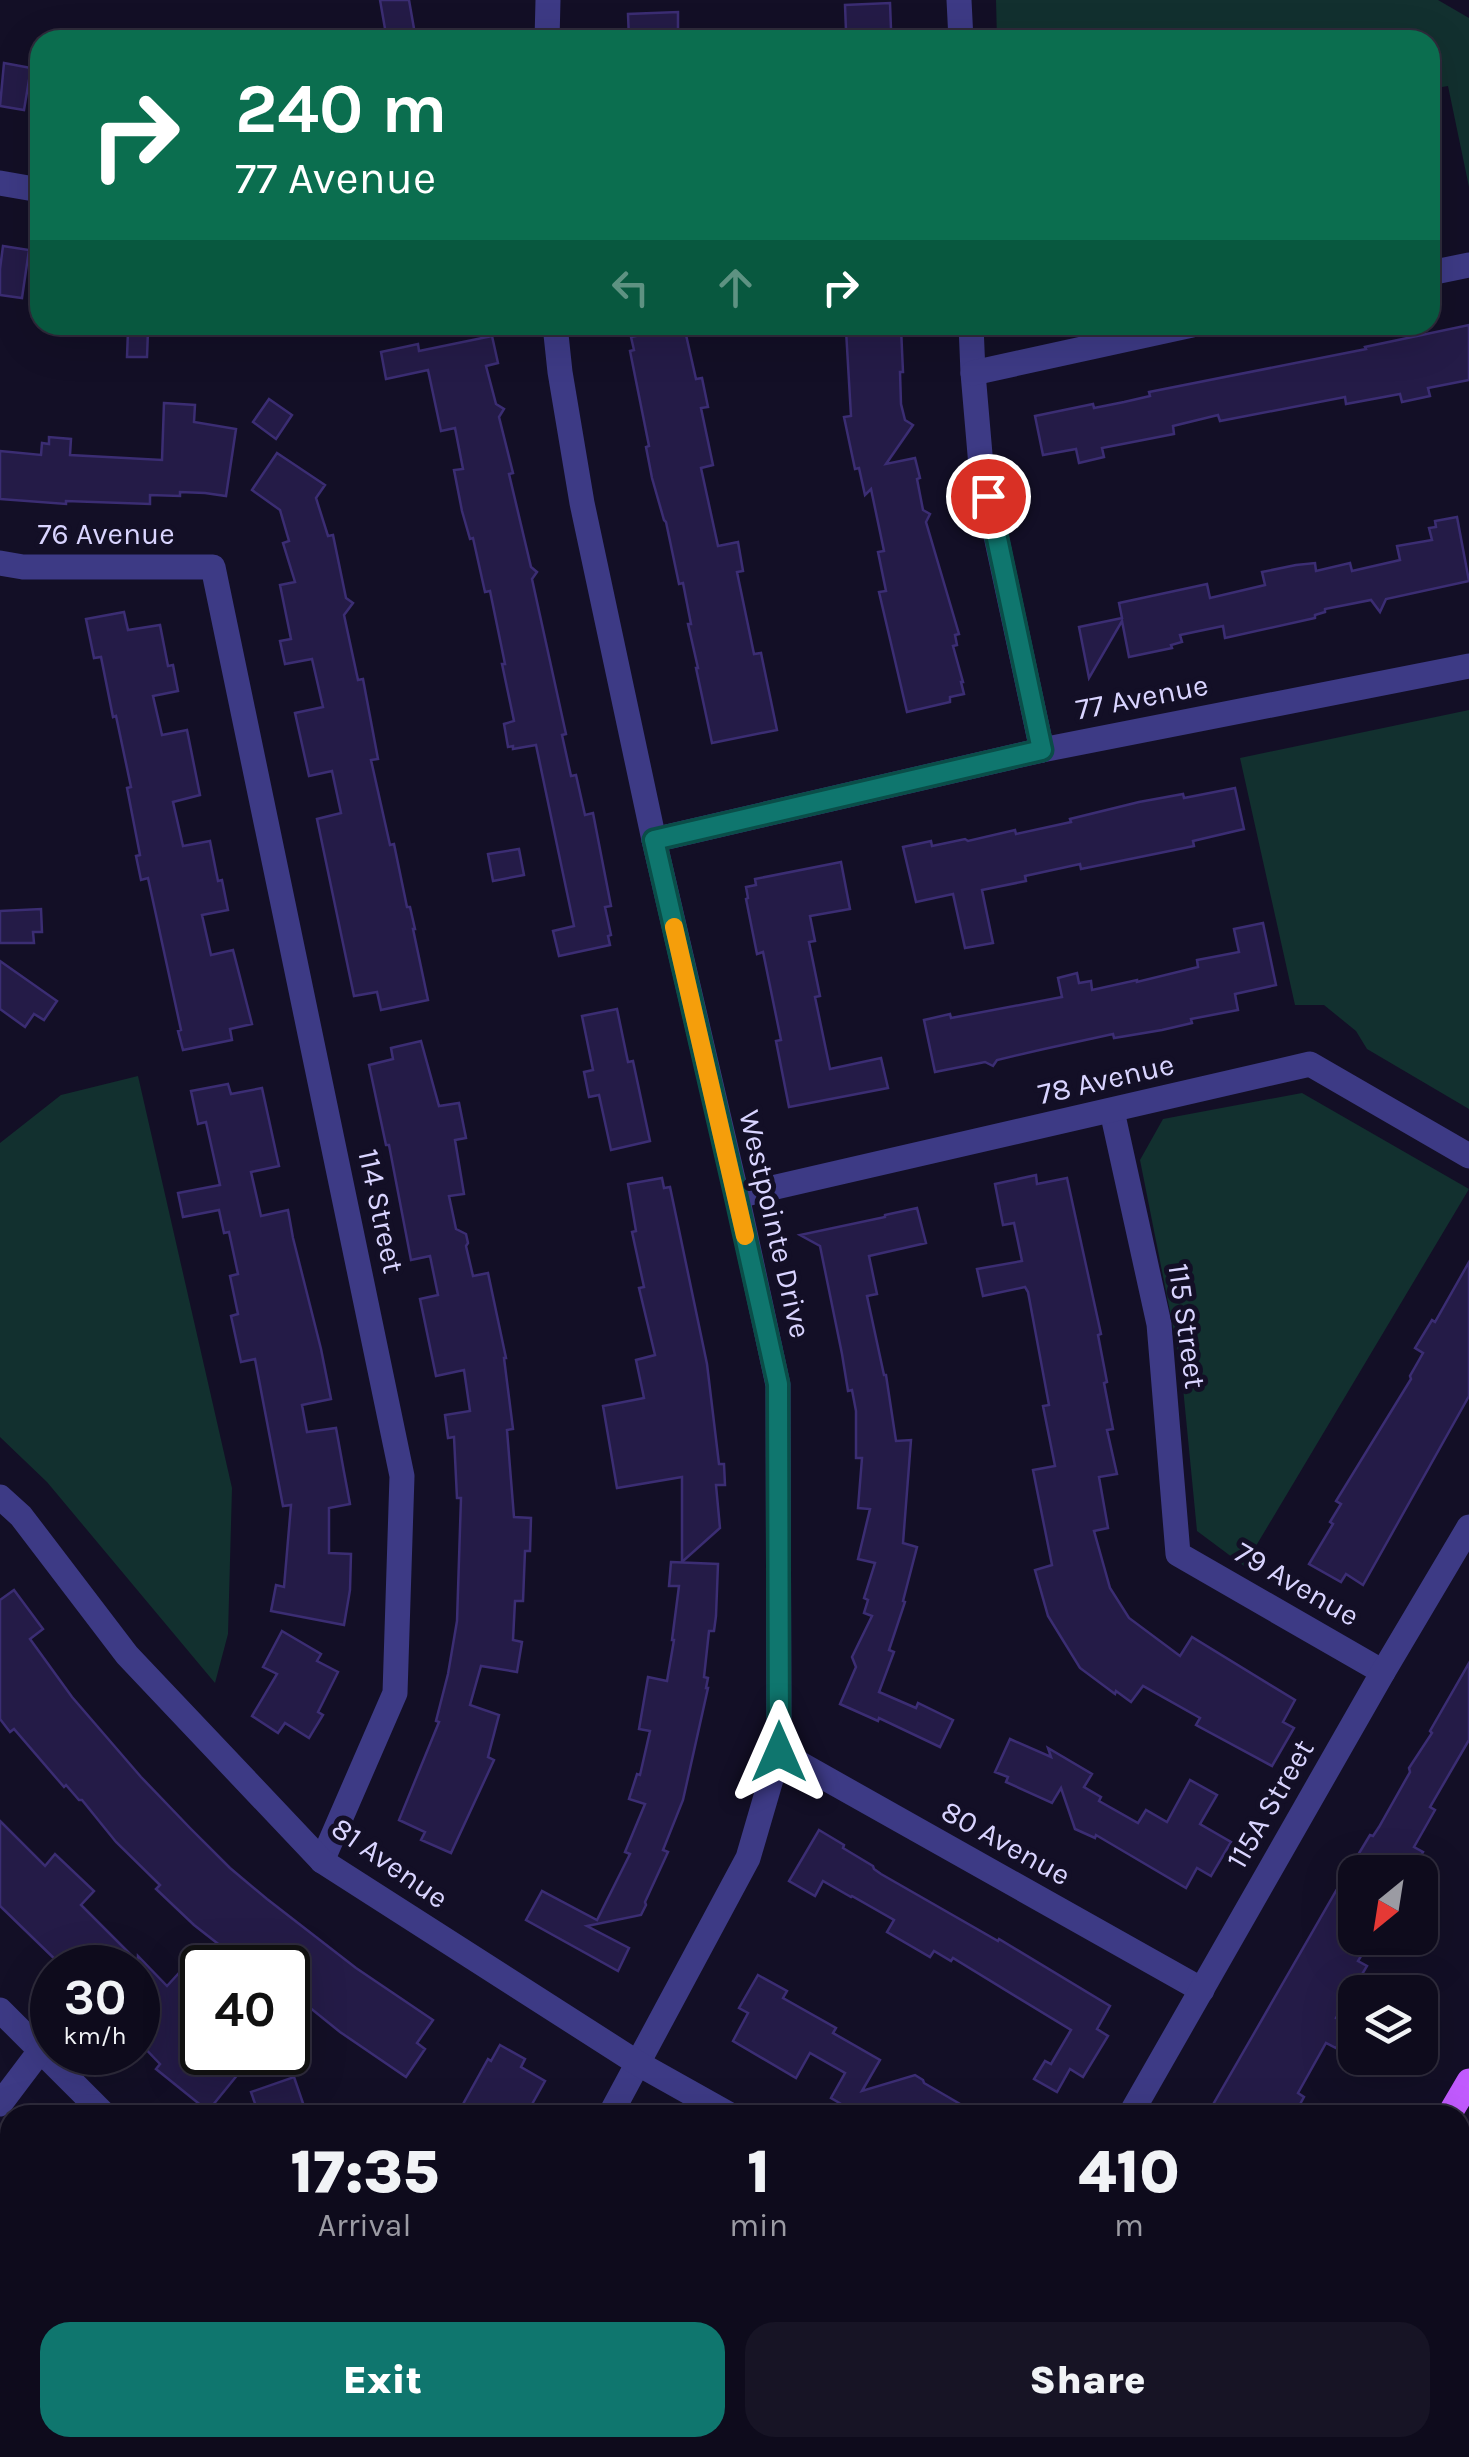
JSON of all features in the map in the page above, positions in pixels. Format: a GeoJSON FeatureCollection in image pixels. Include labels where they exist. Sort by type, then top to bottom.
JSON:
{"type":"FeatureCollection","features":[{"type":"Feature","properties":{"kind":"main road"},"geometry":{"type":"LineString","coordinates":[[1455,2105],[1469,2081]]}},
{"type":"Feature","properties":{"kind":"street"},"geometry":{"type":"LineString","coordinates":[[547,30],[548,0]]}},
{"type":"Feature","properties":{"kind":"street"},"geometry":{"type":"LineString","coordinates":[[959,0],[961,30]]}},
{"type":"Feature","properties":{"kind":"street"},"geometry":{"type":"LineString","coordinates":[[0,183],[30,188]]}},
{"type":"Feature","properties":{"kind":"street"},"geometry":{"type":"LineString","coordinates":[[1440,271],[1469,264]]}},
{"type":"Feature","properties":{"kind":"street","name":"Westpointe Drive"},"geometry":{"type":"LineString","coordinates":[[556,335],[582,503],[778,1384],[779,1752],[748,1858],[616,2105]]}},
{"type":"Feature","properties":{"kind":"street"},"geometry":{"type":"LineString","coordinates":[[972,335],[981,466],[1042,750]]}},
{"type":"Feature","properties":{"kind":"street"},"geometry":{"type":"LineString","coordinates":[[972,373],[1146,335]]}},
{"type":"Feature","properties":{"kind":"street","name":"76 Avenue"},"geometry":{"type":"LineString","coordinates":[[0,564],[213,567]]}},
{"type":"Feature","properties":{"kind":"street","name":"114 Street"},"geometry":{"type":"LineString","coordinates":[[213,567],[402,1476],[395,1693],[322,1860]]}},
{"type":"Feature","properties":{"kind":"street","name":"77 Avenue"},"geometry":{"type":"LineString","coordinates":[[654,840],[1042,750],[1469,666]]}},
{"type":"Feature","properties":{"kind":"street","name":"78 Avenue"},"geometry":{"type":"LineString","coordinates":[[736,1196],[1310,1064],[1469,1156]]}},
{"type":"Feature","properties":{"kind":"street","name":"115 Street"},"geometry":{"type":"LineString","coordinates":[[1112,1111],[1159,1324],[1178,1554]]}},
{"type":"Feature","properties":{"kind":"street","name":"81 Avenue"},"geometry":{"type":"LineString","coordinates":[[0,1497],[21,1516],[126,1656],[322,1860],[639,2064],[712,2105]]}},
{"type":"Feature","properties":{"kind":"street","name":"115A Street"},"geometry":{"type":"LineString","coordinates":[[1136,2105],[1469,1527]]}},
{"type":"Feature","properties":{"kind":"street","name":"79 Avenue"},"geometry":{"type":"LineString","coordinates":[[1178,1554],[1384,1672]]}},
{"type":"Feature","properties":{"kind":"street","name":"80 Avenue"},"geometry":{"type":"LineString","coordinates":[[779,1752],[1202,1990]]}},
{"type":"Feature","properties":{"kind":"street"},"geometry":{"type":"LineString","coordinates":[[0,2010],[30,2041]]}},
{"type":"Feature","properties":{"kind":"street"},"geometry":{"type":"LineString","coordinates":[[0,2104],[30,2064]]}},
{"type":"Feature","properties":{"kind":"street"},"geometry":{"type":"LineString","coordinates":[[64,2075],[95,2105]]}},
{"type":"Feature","properties":{"kind":"green space"},"geometry":{"type":"Polygon","coordinates":[[[996,0],[1438,0],[1469,18],[1469,187],[1448,86],[1440,87],[1440,30],[997,30],[996,0]]]}},
{"type":"Feature","properties":{"kind":"green space"},"geometry":{"type":"Polygon","coordinates":[[[1469,710],[1469,1109],[1367,1049],[1356,1031],[1324,1005],[1295,1005],[1240,758],[1469,710]]]}},
{"type":"Feature","properties":{"kind":"green space"},"geometry":{"type":"Polygon","coordinates":[[[138,1076],[232,1488],[228,1634],[215,1683],[47,1482],[0,1437],[0,1143],[61,1095],[138,1076]]]}},
{"type":"Feature","properties":{"kind":"green space"},"geometry":{"type":"Polygon","coordinates":[[[1302,1093],[1469,1189],[1244,1566],[1197,1531],[1181,1367],[1140,1160],[1163,1119],[1302,1093]]]}},
{"type":"Feature","properties":{"kind":"building"},"geometry":{"type":"Polygon","coordinates":[[[380,0],[409,0],[414,30],[385,30],[380,0]]]}},
{"type":"Feature","properties":{"kind":"building"},"geometry":{"type":"Polygon","coordinates":[[[890,3],[891,29],[846,30],[845,5],[890,3]]]}},
{"type":"Feature","properties":{"kind":"building"},"geometry":{"type":"Polygon","coordinates":[[[678,12],[678,30],[629,30],[628,14],[678,12]]]}},
{"type":"Feature","properties":{"kind":"building"},"geometry":{"type":"Polygon","coordinates":[[[4,63],[30,68],[24,110],[0,106],[4,63]]]}},
{"type":"Feature","properties":{"kind":"building"},"geometry":{"type":"Polygon","coordinates":[[[3,246],[29,250],[22,298],[0,295],[3,246]]]}},
{"type":"Feature","properties":{"kind":"building"},"geometry":{"type":"Polygon","coordinates":[[[1469,325],[1469,380],[1428,388],[1430,396],[1402,402],[1400,394],[1346,404],[1345,397],[1220,421],[1218,415],[1173,426],[1174,434],[1102,448],[1104,457],[1079,463],[1076,449],[1043,455],[1035,416],[1124,402],[1150,396],[1149,392],[1422,335],[1440,335],[1440,331],[1469,325]]]}},
{"type":"Feature","properties":{"kind":"building"},"geometry":{"type":"Polygon","coordinates":[[[128,335],[148,335],[147,357],[127,357],[128,335]]]}},
{"type":"Feature","properties":{"kind":"building"},"geometry":{"type":"Polygon","coordinates":[[[686,335],[696,379],[702,378],[708,407],[701,408],[713,465],[701,468],[718,546],[738,542],[743,571],[737,572],[754,654],[761,653],[777,730],[712,743],[683,583],[679,584],[652,478],[630,351],[634,350],[631,337],[686,335]]]}},
{"type":"Feature","properties":{"kind":"building"},"geometry":{"type":"Polygon","coordinates":[[[846,335],[901,335],[901,404],[905,420],[913,425],[886,464],[915,458],[923,510],[930,514],[926,522],[959,634],[955,635],[957,645],[953,646],[964,694],[950,697],[950,702],[907,712],[879,592],[886,591],[878,552],[884,551],[871,489],[865,495],[859,468],[855,469],[844,417],[851,416],[846,335]]]}},
{"type":"Feature","properties":{"kind":"building"},"geometry":{"type":"Polygon","coordinates":[[[492,336],[498,363],[486,366],[496,404],[504,409],[499,417],[513,473],[509,474],[531,567],[537,572],[532,579],[566,734],[562,735],[585,815],[593,813],[611,906],[605,907],[610,945],[559,956],[553,931],[574,926],[536,745],[508,747],[504,724],[514,721],[505,664],[490,591],[485,592],[473,538],[470,539],[462,511],[454,470],[463,469],[455,428],[441,431],[428,370],[386,379],[381,352],[418,344],[419,351],[492,336]]]}},
{"type":"Feature","properties":{"kind":"building"},"geometry":{"type":"Polygon","coordinates":[[[269,399],[292,415],[276,439],[253,422],[269,399]]]}},
{"type":"Feature","properties":{"kind":"building"},"geometry":{"type":"Polygon","coordinates":[[[164,403],[195,405],[194,422],[236,429],[226,496],[180,492],[180,496],[150,495],[150,504],[0,499],[0,451],[41,455],[42,443],[49,444],[49,437],[71,439],[70,455],[162,460],[164,403]]]}},
{"type":"Feature","properties":{"kind":"building"},"geometry":{"type":"Polygon","coordinates":[[[277,453],[325,485],[316,498],[328,536],[333,535],[346,598],[353,603],[344,615],[358,680],[363,679],[378,759],[371,760],[390,845],[394,844],[410,907],[428,1000],[381,1010],[377,992],[354,996],[317,819],[341,813],[332,771],[309,776],[295,713],[323,707],[312,659],[285,664],[280,641],[291,639],[280,585],[295,582],[283,543],[289,541],[280,510],[252,490],[277,453]]]}},
{"type":"Feature","properties":{"kind":"building"},"geometry":{"type":"Polygon","coordinates":[[[1457,517],[1469,581],[1386,599],[1380,612],[1371,600],[1325,609],[1315,618],[1225,638],[1223,626],[1180,635],[1182,642],[1171,645],[1172,648],[1129,657],[1122,621],[1089,678],[1079,627],[1122,618],[1119,603],[1207,584],[1210,598],[1265,585],[1262,572],[1296,565],[1315,563],[1316,571],[1350,563],[1352,571],[1400,560],[1397,546],[1432,540],[1429,528],[1436,527],[1435,521],[1457,517]]]}},
{"type":"Feature","properties":{"kind":"building"},"geometry":{"type":"Polygon","coordinates":[[[124,612],[128,630],[160,625],[168,666],[173,665],[178,691],[153,696],[162,735],[187,730],[200,795],[173,802],[183,846],[210,841],[228,910],[202,915],[211,955],[233,950],[252,1024],[230,1029],[232,1040],[183,1050],[148,878],[141,880],[136,856],[140,855],[127,788],[131,787],[116,716],[113,717],[101,657],[94,658],[86,619],[124,612]]]}},
{"type":"Feature","properties":{"kind":"building"},"geometry":{"type":"Polygon","coordinates":[[[1235,788],[1244,829],[1193,841],[1194,846],[1081,869],[1080,864],[982,890],[993,943],[965,948],[953,894],[916,902],[903,847],[931,841],[932,846],[968,841],[1015,830],[1016,834],[1139,802],[1235,788]]]}},
{"type":"Feature","properties":{"kind":"building"},"geometry":{"type":"Polygon","coordinates":[[[519,849],[524,875],[493,881],[488,854],[519,849]]]}},
{"type":"Feature","properties":{"kind":"building"},"geometry":{"type":"Polygon","coordinates":[[[841,862],[850,909],[810,916],[815,941],[809,942],[820,996],[815,997],[830,1069],[881,1058],[888,1088],[789,1107],[776,1041],[781,1040],[763,952],[757,954],[746,887],[756,885],[755,879],[841,862]]]}},
{"type":"Feature","properties":{"kind":"building"},"geometry":{"type":"Polygon","coordinates":[[[41,909],[42,932],[33,932],[34,943],[0,943],[0,911],[41,909]]]}},
{"type":"Feature","properties":{"kind":"building"},"geometry":{"type":"Polygon","coordinates":[[[1263,923],[1276,985],[1235,994],[1238,1010],[1191,1019],[1192,1023],[1162,1030],[1114,1038],[1113,1034],[1044,1049],[997,1060],[993,1066],[985,1062],[935,1072],[924,1020],[1062,997],[1058,978],[1077,973],[1079,983],[1091,981],[1092,990],[1198,967],[1197,960],[1239,952],[1234,929],[1263,923]]]}},
{"type":"Feature","properties":{"kind":"building"},"geometry":{"type":"Polygon","coordinates":[[[0,961],[57,1001],[44,1020],[34,1014],[25,1027],[0,1009],[0,961]]]}},
{"type":"Feature","properties":{"kind":"building"},"geometry":{"type":"Polygon","coordinates":[[[617,1009],[650,1141],[611,1150],[599,1095],[589,1097],[584,1072],[593,1070],[582,1016],[617,1009]]]}},
{"type":"Feature","properties":{"kind":"building"},"geometry":{"type":"Polygon","coordinates":[[[421,1041],[439,1106],[459,1103],[466,1138],[455,1140],[464,1194],[449,1196],[456,1229],[466,1234],[473,1276],[488,1273],[506,1358],[513,1429],[507,1430],[514,1517],[531,1518],[523,1601],[515,1601],[513,1640],[522,1642],[517,1672],[481,1666],[470,1705],[499,1715],[488,1757],[494,1760],[451,1853],[421,1840],[425,1832],[399,1820],[439,1722],[436,1721],[457,1621],[461,1498],[457,1498],[454,1437],[448,1438],[445,1415],[470,1411],[464,1370],[436,1376],[420,1299],[438,1295],[430,1256],[411,1260],[369,1065],[393,1059],[391,1048],[421,1041]]]}},
{"type":"Feature","properties":{"kind":"building"},"geometry":{"type":"Polygon","coordinates":[[[228,1084],[231,1094],[262,1088],[279,1166],[251,1172],[261,1216],[288,1210],[321,1349],[331,1399],[302,1405],[307,1432],[336,1428],[350,1504],[329,1508],[329,1553],[351,1554],[344,1625],[271,1611],[276,1585],[284,1587],[291,1505],[283,1506],[255,1359],[241,1362],[231,1316],[238,1314],[230,1276],[238,1274],[229,1232],[224,1233],[219,1210],[183,1217],[178,1193],[220,1185],[206,1122],[198,1124],[191,1091],[228,1084]]]}},
{"type":"Feature","properties":{"kind":"building"},"geometry":{"type":"Polygon","coordinates":[[[1036,1175],[1037,1184],[1067,1178],[1101,1334],[1098,1335],[1107,1382],[1104,1383],[1113,1429],[1107,1430],[1117,1474],[1099,1477],[1108,1528],[1094,1531],[1110,1588],[1129,1618],[1180,1656],[1192,1637],[1295,1700],[1283,1722],[1294,1728],[1272,1766],[1196,1725],[1200,1718],[1143,1686],[1131,1702],[1116,1691],[1115,1694],[1080,1668],[1048,1616],[1035,1570],[1052,1565],[1033,1470],[1055,1466],[1043,1406],[1049,1405],[1028,1292],[1025,1287],[983,1296],[977,1269],[1022,1261],[1014,1223],[1003,1225],[995,1184],[1036,1175]]]}},
{"type":"Feature","properties":{"kind":"building"},"geometry":{"type":"Polygon","coordinates":[[[662,1178],[664,1188],[670,1187],[707,1364],[719,1464],[724,1464],[725,1485],[716,1485],[720,1528],[682,1562],[682,1477],[617,1488],[603,1406],[644,1398],[636,1360],[655,1355],[639,1288],[644,1287],[632,1232],[636,1231],[628,1184],[662,1178]]]}},
{"type":"Feature","properties":{"kind":"building"},"geometry":{"type":"Polygon","coordinates":[[[917,1208],[926,1243],[869,1256],[877,1294],[867,1296],[886,1375],[896,1441],[911,1440],[903,1543],[917,1547],[889,1650],[894,1652],[879,1692],[916,1708],[918,1703],[953,1720],[940,1747],[840,1704],[856,1667],[852,1657],[872,1616],[864,1613],[868,1600],[864,1598],[875,1563],[858,1559],[870,1509],[858,1508],[862,1458],[856,1458],[856,1411],[852,1390],[848,1391],[820,1246],[800,1235],[917,1208]]]}},
{"type":"Feature","properties":{"kind":"building"},"geometry":{"type":"Polygon","coordinates":[[[1469,1262],[1469,1396],[1363,1585],[1346,1574],[1341,1582],[1309,1564],[1333,1524],[1330,1522],[1341,1504],[1336,1501],[1411,1379],[1423,1353],[1415,1348],[1432,1320],[1435,1322],[1469,1262]]]}},
{"type":"Feature","properties":{"kind":"building"},"geometry":{"type":"Polygon","coordinates":[[[671,1562],[718,1564],[716,1616],[714,1631],[709,1631],[704,1677],[708,1678],[708,1688],[683,1800],[663,1850],[668,1852],[641,1915],[587,1926],[629,1948],[618,1971],[526,1920],[542,1891],[597,1920],[630,1854],[625,1852],[645,1804],[629,1799],[637,1774],[640,1775],[650,1731],[639,1729],[648,1677],[667,1681],[674,1640],[679,1586],[669,1586],[671,1562]]]}},
{"type":"Feature","properties":{"kind":"building"},"geometry":{"type":"Polygon","coordinates":[[[14,1590],[43,1629],[30,1639],[72,1697],[141,1777],[230,1868],[356,1968],[433,2020],[417,2043],[425,2049],[406,2077],[310,2008],[310,1945],[220,1945],[156,1889],[160,1885],[116,1842],[82,1800],[64,1787],[14,1729],[10,1732],[0,1719],[0,1600],[14,1590]]]}},
{"type":"Feature","properties":{"kind":"building"},"geometry":{"type":"Polygon","coordinates":[[[282,1631],[321,1654],[317,1661],[338,1672],[318,1712],[323,1715],[309,1738],[285,1723],[278,1733],[252,1716],[277,1674],[263,1667],[282,1631]]]}},
{"type":"Feature","properties":{"kind":"building"},"geometry":{"type":"Polygon","coordinates":[[[1469,1663],[1469,1740],[1430,1807],[1435,1810],[1414,1847],[1423,1852],[1358,1855],[1379,1827],[1469,1663]]]}},
{"type":"Feature","properties":{"kind":"building"},"geometry":{"type":"Polygon","coordinates":[[[1010,1739],[1051,1757],[1048,1748],[1092,1774],[1084,1787],[1101,1797],[1099,1801],[1138,1823],[1146,1810],[1167,1822],[1190,1780],[1217,1795],[1200,1824],[1231,1842],[1211,1876],[1197,1868],[1186,1888],[1096,1835],[1095,1838],[1075,1829],[1061,1788],[1052,1803],[1006,1782],[1008,1777],[995,1772],[1010,1739]]]}},
{"type":"Feature","properties":{"kind":"building"},"geometry":{"type":"Polygon","coordinates":[[[0,1821],[45,1866],[55,1854],[94,1891],[81,1905],[121,1945],[40,1945],[0,1906],[0,1821]]]}},
{"type":"Feature","properties":{"kind":"building"},"geometry":{"type":"Polygon","coordinates":[[[819,1830],[881,1874],[1110,2006],[1097,2029],[1108,2036],[1083,2077],[1070,2069],[1057,2092],[1034,2079],[1045,2061],[1051,2064],[1071,2030],[953,1958],[951,1961],[934,1951],[930,1957],[887,1932],[894,1920],[852,1896],[823,1881],[815,1896],[789,1881],[819,1830]]]}},
{"type":"Feature","properties":{"kind":"building"},"geometry":{"type":"Polygon","coordinates":[[[1338,1888],[1338,1955],[1362,1955],[1358,1961],[1367,1966],[1362,1975],[1338,1975],[1336,2048],[1326,2043],[1298,2093],[1304,2097],[1300,2105],[1213,2105],[1338,1888]]]}},
{"type":"Feature","properties":{"kind":"building"},"geometry":{"type":"Polygon","coordinates":[[[178,1974],[180,2075],[237,2075],[213,2105],[201,2105],[160,2072],[160,1979],[167,1986],[178,1974]]]}},
{"type":"Feature","properties":{"kind":"building"},"geometry":{"type":"Polygon","coordinates":[[[758,1975],[787,1991],[783,1998],[836,2028],[833,2033],[880,2060],[862,2091],[915,2075],[962,2105],[843,2105],[831,2098],[845,2073],[810,2053],[796,2078],[733,2041],[748,2013],[739,2008],[758,1975]]]}},
{"type":"Feature","properties":{"kind":"building"},"geometry":{"type":"Polygon","coordinates":[[[500,2045],[525,2059],[521,2067],[545,2081],[532,2105],[463,2105],[488,2059],[491,2061],[500,2045]]]}},
{"type":"Feature","properties":{"kind":"building"},"geometry":{"type":"Polygon","coordinates":[[[294,2077],[304,2105],[256,2105],[251,2092],[294,2077]]]}},
{"type":"Feature","properties":{"kind":"slow traffic"},"geometry":{"type":"LineString","coordinates":[[674,927],[745,1236]]}},
{"type":"Feature","properties":{"kind":"route"},"geometry":{"type":"LineString","coordinates":[[779,1752],[778,1384],[654,840],[1042,750],[988,496]]}}]}
